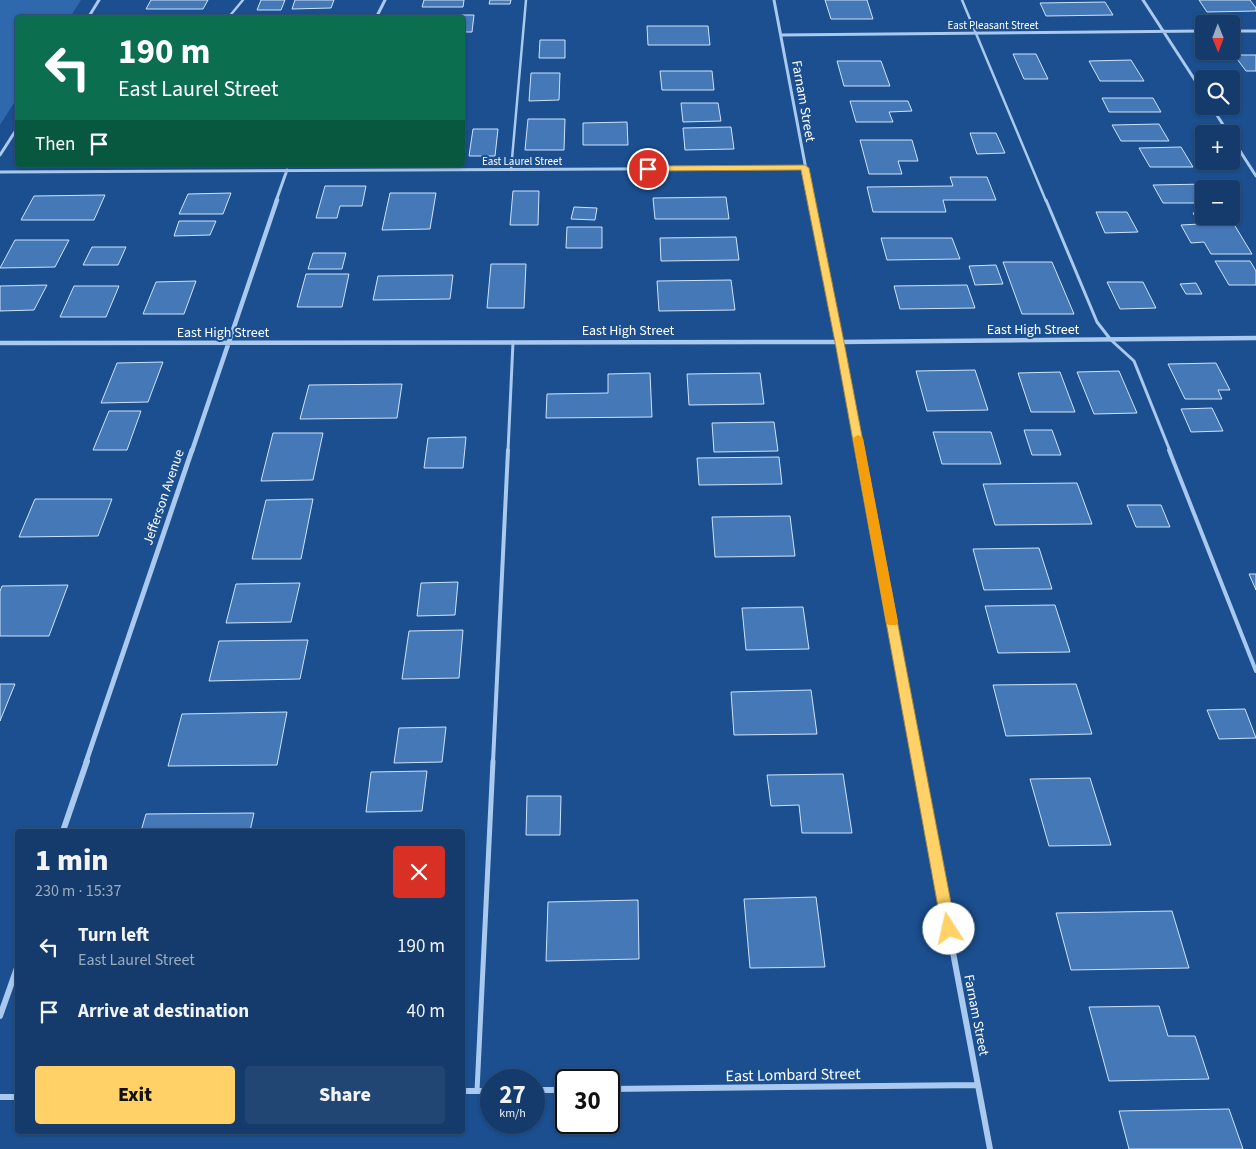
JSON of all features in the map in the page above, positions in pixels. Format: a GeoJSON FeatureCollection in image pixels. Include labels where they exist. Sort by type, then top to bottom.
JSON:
{"type":"FeatureCollection","features":[{"type":"Feature","properties":{"kind":"street"},"geometry":{"type":"LineString","coordinates":[[90,15],[99,0]]}},
{"type":"Feature","properties":{"kind":"street"},"geometry":{"type":"LineString","coordinates":[[378,15],[384,0]]}},
{"type":"Feature","properties":{"kind":"street","name":"Farnam Street"},"geometry":{"type":"LineString","coordinates":[[774,0],[840,342],[990,1149]]}},
{"type":"Feature","properties":{"kind":"street"},"geometry":{"type":"LineString","coordinates":[[1143,0],[1195,80]]}},
{"type":"Feature","properties":{"kind":"street"},"geometry":{"type":"LineString","coordinates":[[1240,31],[1256,31]]}},
{"type":"Feature","properties":{"kind":"street","name":"East Pleasant Street"},"geometry":{"type":"LineString","coordinates":[[782,35],[1195,32]]}},
{"type":"Feature","properties":{"kind":"street"},"geometry":{"type":"LineString","coordinates":[[0,155],[15,132]]}},
{"type":"Feature","properties":{"kind":"street"},"geometry":{"type":"LineString","coordinates":[[1240,151],[1256,176]]}},
{"type":"Feature","properties":{"kind":"street","name":"East Laurel Street"},"geometry":{"type":"LineString","coordinates":[[0,172],[805,168]]}},
{"type":"Feature","properties":{"kind":"street","name":"Jefferson Avenue"},"geometry":{"type":"LineString","coordinates":[[64,829],[287,170]]}},
{"type":"Feature","properties":{"kind":"street","name":"East High Street"},"geometry":{"type":"LineString","coordinates":[[0,343],[840,342],[1256,338]]}},
{"type":"Feature","properties":{"kind":"street"},"geometry":{"type":"LineString","coordinates":[[0,1016],[15,974]]}},
{"type":"Feature","properties":{"kind":"street","name":"East Lombard Street"},"geometry":{"type":"LineString","coordinates":[[620,1090],[978,1085]]}},
{"type":"Feature","properties":{"kind":"street"},"geometry":{"type":"LineString","coordinates":[[465,1091],[477,1091]]}},
{"type":"Feature","properties":{"kind":"street"},"geometry":{"type":"LineString","coordinates":[[0,1097],[15,1097]]}},
{"type":"Feature","properties":{"kind":"lane"},"geometry":{"type":"LineString","coordinates":[[230,15],[243,0]]}},
{"type":"Feature","properties":{"kind":"lane"},"geometry":{"type":"LineString","coordinates":[[511,170],[526,0]]}},
{"type":"Feature","properties":{"kind":"lane"},"geometry":{"type":"LineString","coordinates":[[962,0],[1097,322],[1111,340],[1134,361],[1256,671]]}},
{"type":"Feature","properties":{"kind":"lane"},"geometry":{"type":"LineString","coordinates":[[477,1091],[514,341]]}},
{"type":"Feature","properties":{"kind":"shaded area"},"geometry":{"type":"Polygon","coordinates":[[[0,0],[81,0],[71,15],[15,15],[15,101],[0,125],[0,0]]]}},
{"type":"Feature","properties":{"kind":"building"},"geometry":{"type":"Polygon","coordinates":[[[151,0],[208,0],[203,9],[146,9],[151,0]]]}},
{"type":"Feature","properties":{"kind":"building"},"geometry":{"type":"Polygon","coordinates":[[[261,0],[285,0],[281,10],[257,10],[261,0]]]}},
{"type":"Feature","properties":{"kind":"building"},"geometry":{"type":"Polygon","coordinates":[[[295,0],[334,0],[331,8],[292,9],[295,0]]]}},
{"type":"Feature","properties":{"kind":"building"},"geometry":{"type":"Polygon","coordinates":[[[424,0],[464,0],[463,7],[422,7],[424,0]]]}},
{"type":"Feature","properties":{"kind":"building"},"geometry":{"type":"Polygon","coordinates":[[[490,0],[511,0],[510,4],[489,4],[490,0]]]}},
{"type":"Feature","properties":{"kind":"building"},"geometry":{"type":"Polygon","coordinates":[[[825,0],[867,0],[873,19],[831,19],[825,0]]]}},
{"type":"Feature","properties":{"kind":"building"},"geometry":{"type":"Polygon","coordinates":[[[1199,0],[1250,0],[1256,11],[1207,12],[1199,0]]]}},
{"type":"Feature","properties":{"kind":"building"},"geometry":{"type":"Polygon","coordinates":[[[1105,2],[1113,15],[1046,16],[1040,3],[1105,2]]]}},
{"type":"Feature","properties":{"kind":"building"},"geometry":{"type":"Polygon","coordinates":[[[465,15],[474,15],[472,32],[465,32],[465,15]]]}},
{"type":"Feature","properties":{"kind":"building"},"geometry":{"type":"Polygon","coordinates":[[[647,26],[708,26],[710,45],[648,45],[647,26]]]}},
{"type":"Feature","properties":{"kind":"building"},"geometry":{"type":"Polygon","coordinates":[[[540,40],[565,40],[565,58],[539,58],[540,40]]]}},
{"type":"Feature","properties":{"kind":"building"},"geometry":{"type":"Polygon","coordinates":[[[1013,54],[1036,54],[1048,79],[1024,79],[1013,54]]]}},
{"type":"Feature","properties":{"kind":"building"},"geometry":{"type":"Polygon","coordinates":[[[1240,55],[1256,55],[1256,71],[1246,71],[1238,60],[1240,60],[1240,55]]]}},
{"type":"Feature","properties":{"kind":"building"},"geometry":{"type":"Polygon","coordinates":[[[1131,60],[1144,81],[1100,81],[1089,61],[1131,60]]]}},
{"type":"Feature","properties":{"kind":"building"},"geometry":{"type":"Polygon","coordinates":[[[837,61],[881,61],[890,86],[844,86],[837,61]]]}},
{"type":"Feature","properties":{"kind":"building"},"geometry":{"type":"Polygon","coordinates":[[[660,71],[712,71],[714,90],[662,90],[660,71]]]}},
{"type":"Feature","properties":{"kind":"building"},"geometry":{"type":"Polygon","coordinates":[[[531,73],[560,73],[559,100],[529,101],[531,73]]]}},
{"type":"Feature","properties":{"kind":"building"},"geometry":{"type":"Polygon","coordinates":[[[1102,98],[1153,98],[1161,112],[1109,112],[1102,98]]]}},
{"type":"Feature","properties":{"kind":"building"},"geometry":{"type":"Polygon","coordinates":[[[850,101],[908,101],[912,111],[889,112],[893,122],[856,122],[850,101]]]}},
{"type":"Feature","properties":{"kind":"building"},"geometry":{"type":"Polygon","coordinates":[[[681,103],[718,103],[721,121],[683,122],[681,103]]]}},
{"type":"Feature","properties":{"kind":"building"},"geometry":{"type":"Polygon","coordinates":[[[528,119],[565,119],[564,150],[525,150],[528,119]]]}},
{"type":"Feature","properties":{"kind":"building"},"geometry":{"type":"Polygon","coordinates":[[[627,122],[628,145],[583,145],[583,123],[627,122]]]}},
{"type":"Feature","properties":{"kind":"building"},"geometry":{"type":"Polygon","coordinates":[[[1159,124],[1169,141],[1121,141],[1112,125],[1159,124]]]}},
{"type":"Feature","properties":{"kind":"building"},"geometry":{"type":"Polygon","coordinates":[[[731,127],[734,149],[685,150],[683,128],[731,127]]]}},
{"type":"Feature","properties":{"kind":"building"},"geometry":{"type":"Polygon","coordinates":[[[473,129],[498,129],[495,156],[469,156],[473,129]]]}},
{"type":"Feature","properties":{"kind":"building"},"geometry":{"type":"Polygon","coordinates":[[[970,133],[996,133],[1005,153],[977,154],[970,133]]]}},
{"type":"Feature","properties":{"kind":"building"},"geometry":{"type":"Polygon","coordinates":[[[860,140],[912,140],[918,161],[898,161],[902,174],[869,174],[860,140]]]}},
{"type":"Feature","properties":{"kind":"building"},"geometry":{"type":"Polygon","coordinates":[[[1181,147],[1193,167],[1150,167],[1139,148],[1181,147]]]}},
{"type":"Feature","properties":{"kind":"building"},"geometry":{"type":"Polygon","coordinates":[[[950,177],[987,177],[996,200],[943,200],[946,212],[873,212],[867,187],[953,186],[950,177]]]}},
{"type":"Feature","properties":{"kind":"building"},"geometry":{"type":"Polygon","coordinates":[[[1195,184],[1195,203],[1163,203],[1153,185],[1195,184]]]}},
{"type":"Feature","properties":{"kind":"building"},"geometry":{"type":"Polygon","coordinates":[[[325,186],[366,186],[362,206],[340,206],[337,218],[316,218],[325,186]]]}},
{"type":"Feature","properties":{"kind":"building"},"geometry":{"type":"Polygon","coordinates":[[[513,191],[539,191],[538,225],[510,225],[513,191]]]}},
{"type":"Feature","properties":{"kind":"building"},"geometry":{"type":"Polygon","coordinates":[[[231,193],[223,214],[179,214],[188,194],[231,193]]]}},
{"type":"Feature","properties":{"kind":"building"},"geometry":{"type":"Polygon","coordinates":[[[390,193],[436,193],[430,229],[382,230],[390,193]]]}},
{"type":"Feature","properties":{"kind":"building"},"geometry":{"type":"Polygon","coordinates":[[[105,195],[94,220],[21,220],[34,196],[105,195]]]}},
{"type":"Feature","properties":{"kind":"building"},"geometry":{"type":"Polygon","coordinates":[[[726,197],[729,219],[655,219],[653,198],[726,197]]]}},
{"type":"Feature","properties":{"kind":"building"},"geometry":{"type":"Polygon","coordinates":[[[574,207],[597,208],[595,220],[571,219],[574,207]]]}},
{"type":"Feature","properties":{"kind":"building"},"geometry":{"type":"Polygon","coordinates":[[[1096,212],[1127,212],[1138,232],[1105,233],[1096,212]]]}},
{"type":"Feature","properties":{"kind":"building"},"geometry":{"type":"Polygon","coordinates":[[[179,221],[216,221],[210,235],[174,236],[179,221]]]}},
{"type":"Feature","properties":{"kind":"building"},"geometry":{"type":"Polygon","coordinates":[[[1181,225],[1234,225],[1252,254],[1211,254],[1204,242],[1191,243],[1181,225]]]}},
{"type":"Feature","properties":{"kind":"building"},"geometry":{"type":"Polygon","coordinates":[[[567,227],[602,227],[602,248],[566,248],[567,227]]]}},
{"type":"Feature","properties":{"kind":"building"},"geometry":{"type":"Polygon","coordinates":[[[736,237],[739,260],[661,261],[660,238],[736,237]]]}},
{"type":"Feature","properties":{"kind":"building"},"geometry":{"type":"Polygon","coordinates":[[[881,238],[952,238],[960,259],[887,260],[881,238]]]}},
{"type":"Feature","properties":{"kind":"building"},"geometry":{"type":"Polygon","coordinates":[[[15,240],[69,240],[55,267],[0,268],[15,240]]]}},
{"type":"Feature","properties":{"kind":"building"},"geometry":{"type":"Polygon","coordinates":[[[92,247],[126,247],[118,265],[83,265],[92,247]]]}},
{"type":"Feature","properties":{"kind":"building"},"geometry":{"type":"Polygon","coordinates":[[[313,253],[346,253],[342,269],[308,269],[313,253]]]}},
{"type":"Feature","properties":{"kind":"building"},"geometry":{"type":"Polygon","coordinates":[[[1215,261],[1250,261],[1256,271],[1256,285],[1229,285],[1215,261]]]}},
{"type":"Feature","properties":{"kind":"building"},"geometry":{"type":"Polygon","coordinates":[[[1003,262],[1052,262],[1074,314],[1022,314],[1003,262]]]}},
{"type":"Feature","properties":{"kind":"building"},"geometry":{"type":"Polygon","coordinates":[[[491,264],[526,264],[524,308],[487,308],[491,264]]]}},
{"type":"Feature","properties":{"kind":"building"},"geometry":{"type":"Polygon","coordinates":[[[996,265],[1003,284],[975,285],[969,266],[996,265]]]}},
{"type":"Feature","properties":{"kind":"building"},"geometry":{"type":"Polygon","coordinates":[[[306,274],[349,274],[342,307],[297,307],[306,274]]]}},
{"type":"Feature","properties":{"kind":"building"},"geometry":{"type":"Polygon","coordinates":[[[453,275],[450,299],[373,300],[378,276],[453,275]]]}},
{"type":"Feature","properties":{"kind":"building"},"geometry":{"type":"Polygon","coordinates":[[[731,280],[735,310],[659,311],[657,281],[731,280]]]}},
{"type":"Feature","properties":{"kind":"building"},"geometry":{"type":"Polygon","coordinates":[[[196,281],[184,314],[143,314],[156,282],[196,281]]]}},
{"type":"Feature","properties":{"kind":"building"},"geometry":{"type":"Polygon","coordinates":[[[1107,282],[1143,282],[1156,308],[1120,309],[1107,282]]]}},
{"type":"Feature","properties":{"kind":"building"},"geometry":{"type":"Polygon","coordinates":[[[1196,283],[1202,294],[1186,294],[1180,284],[1196,283]]]}},
{"type":"Feature","properties":{"kind":"building"},"geometry":{"type":"Polygon","coordinates":[[[47,285],[34,310],[0,311],[0,286],[47,285]]]}},
{"type":"Feature","properties":{"kind":"building"},"geometry":{"type":"Polygon","coordinates":[[[967,285],[975,308],[900,309],[894,286],[967,285]]]}},
{"type":"Feature","properties":{"kind":"building"},"geometry":{"type":"Polygon","coordinates":[[[74,286],[119,286],[106,317],[60,317],[74,286]]]}},
{"type":"Feature","properties":{"kind":"building"},"geometry":{"type":"Polygon","coordinates":[[[163,362],[148,402],[101,403],[117,363],[163,362]]]}},
{"type":"Feature","properties":{"kind":"building"},"geometry":{"type":"Polygon","coordinates":[[[1216,363],[1230,390],[1218,390],[1222,399],[1185,399],[1168,364],[1216,363]]]}},
{"type":"Feature","properties":{"kind":"building"},"geometry":{"type":"Polygon","coordinates":[[[975,370],[988,410],[927,411],[916,371],[975,370]]]}},
{"type":"Feature","properties":{"kind":"building"},"geometry":{"type":"Polygon","coordinates":[[[1119,371],[1137,413],[1094,414],[1077,372],[1119,371]]]}},
{"type":"Feature","properties":{"kind":"building"},"geometry":{"type":"Polygon","coordinates":[[[1060,372],[1075,412],[1031,412],[1018,373],[1060,372]]]}},
{"type":"Feature","properties":{"kind":"building"},"geometry":{"type":"Polygon","coordinates":[[[650,373],[652,417],[546,418],[547,394],[608,393],[608,374],[650,373]]]}},
{"type":"Feature","properties":{"kind":"building"},"geometry":{"type":"Polygon","coordinates":[[[760,373],[764,404],[689,405],[687,374],[760,373]]]}},
{"type":"Feature","properties":{"kind":"building"},"geometry":{"type":"Polygon","coordinates":[[[402,384],[397,418],[300,419],[309,385],[402,384]]]}},
{"type":"Feature","properties":{"kind":"building"},"geometry":{"type":"Polygon","coordinates":[[[1212,408],[1223,431],[1191,432],[1181,409],[1212,408]]]}},
{"type":"Feature","properties":{"kind":"building"},"geometry":{"type":"Polygon","coordinates":[[[109,411],[141,411],[127,450],[93,450],[109,411]]]}},
{"type":"Feature","properties":{"kind":"building"},"geometry":{"type":"Polygon","coordinates":[[[774,422],[778,451],[714,452],[712,423],[774,422]]]}},
{"type":"Feature","properties":{"kind":"building"},"geometry":{"type":"Polygon","coordinates":[[[1024,430],[1052,430],[1061,455],[1032,455],[1024,430]]]}},
{"type":"Feature","properties":{"kind":"building"},"geometry":{"type":"Polygon","coordinates":[[[933,432],[991,432],[1001,464],[942,464],[933,432]]]}},
{"type":"Feature","properties":{"kind":"building"},"geometry":{"type":"Polygon","coordinates":[[[273,433],[323,433],[313,480],[261,481],[273,433]]]}},
{"type":"Feature","properties":{"kind":"building"},"geometry":{"type":"Polygon","coordinates":[[[466,437],[463,468],[424,468],[428,438],[466,437]]]}},
{"type":"Feature","properties":{"kind":"building"},"geometry":{"type":"Polygon","coordinates":[[[779,457],[782,484],[699,485],[697,458],[779,457]]]}},
{"type":"Feature","properties":{"kind":"building"},"geometry":{"type":"Polygon","coordinates":[[[1077,483],[1092,524],[995,525],[983,484],[1077,483]]]}},
{"type":"Feature","properties":{"kind":"building"},"geometry":{"type":"Polygon","coordinates":[[[35,499],[112,499],[98,536],[19,537],[35,499]]]}},
{"type":"Feature","properties":{"kind":"building"},"geometry":{"type":"Polygon","coordinates":[[[313,499],[301,559],[252,559],[266,500],[313,499]]]}},
{"type":"Feature","properties":{"kind":"building"},"geometry":{"type":"Polygon","coordinates":[[[1127,505],[1161,505],[1170,527],[1136,527],[1127,505]]]}},
{"type":"Feature","properties":{"kind":"building"},"geometry":{"type":"Polygon","coordinates":[[[790,516],[795,556],[715,557],[712,517],[790,516]]]}},
{"type":"Feature","properties":{"kind":"building"},"geometry":{"type":"Polygon","coordinates":[[[1039,548],[1052,589],[984,590],[973,549],[1039,548]]]}},
{"type":"Feature","properties":{"kind":"building"},"geometry":{"type":"Polygon","coordinates":[[[1249,574],[1256,574],[1256,590],[1249,574]]]}},
{"type":"Feature","properties":{"kind":"building"},"geometry":{"type":"Polygon","coordinates":[[[458,582],[455,615],[417,616],[421,583],[458,582]]]}},
{"type":"Feature","properties":{"kind":"building"},"geometry":{"type":"Polygon","coordinates":[[[300,583],[291,622],[226,623],[236,584],[300,583]]]}},
{"type":"Feature","properties":{"kind":"building"},"geometry":{"type":"Polygon","coordinates":[[[68,585],[49,636],[0,636],[0,591],[2,586],[68,585]]]}},
{"type":"Feature","properties":{"kind":"building"},"geometry":{"type":"Polygon","coordinates":[[[1055,605],[1070,652],[998,653],[985,606],[1055,605]]]}},
{"type":"Feature","properties":{"kind":"building"},"geometry":{"type":"Polygon","coordinates":[[[803,607],[809,649],[746,650],[742,608],[803,607]]]}},
{"type":"Feature","properties":{"kind":"building"},"geometry":{"type":"Polygon","coordinates":[[[463,630],[459,678],[402,679],[409,631],[463,630]]]}},
{"type":"Feature","properties":{"kind":"building"},"geometry":{"type":"Polygon","coordinates":[[[308,640],[300,679],[209,681],[219,641],[308,640]]]}},
{"type":"Feature","properties":{"kind":"building"},"geometry":{"type":"Polygon","coordinates":[[[0,684],[15,684],[0,721],[0,684]]]}},
{"type":"Feature","properties":{"kind":"building"},"geometry":{"type":"Polygon","coordinates":[[[1076,684],[1092,734],[1006,736],[993,685],[1076,684]]]}},
{"type":"Feature","properties":{"kind":"building"},"geometry":{"type":"Polygon","coordinates":[[[811,690],[817,734],[734,735],[731,692],[811,690]]]}},
{"type":"Feature","properties":{"kind":"building"},"geometry":{"type":"Polygon","coordinates":[[[1245,709],[1256,738],[1219,739],[1207,710],[1245,709]]]}},
{"type":"Feature","properties":{"kind":"building"},"geometry":{"type":"Polygon","coordinates":[[[287,712],[277,765],[168,766],[182,714],[287,712]]]}},
{"type":"Feature","properties":{"kind":"building"},"geometry":{"type":"Polygon","coordinates":[[[446,727],[442,762],[394,763],[399,728],[446,727]]]}},
{"type":"Feature","properties":{"kind":"building"},"geometry":{"type":"Polygon","coordinates":[[[427,771],[422,811],[366,812],[371,772],[427,771]]]}},
{"type":"Feature","properties":{"kind":"building"},"geometry":{"type":"Polygon","coordinates":[[[843,774],[852,833],[802,833],[799,805],[771,806],[767,775],[843,774]]]}},
{"type":"Feature","properties":{"kind":"building"},"geometry":{"type":"Polygon","coordinates":[[[1090,778],[1111,845],[1049,846],[1030,779],[1090,778]]]}},
{"type":"Feature","properties":{"kind":"building"},"geometry":{"type":"Polygon","coordinates":[[[527,796],[561,796],[560,835],[526,835],[527,796]]]}},
{"type":"Feature","properties":{"kind":"building"},"geometry":{"type":"Polygon","coordinates":[[[254,813],[250,829],[142,829],[146,814],[254,813]]]}},
{"type":"Feature","properties":{"kind":"building"},"geometry":{"type":"Polygon","coordinates":[[[816,897],[825,967],[750,968],[744,899],[816,897]]]}},
{"type":"Feature","properties":{"kind":"building"},"geometry":{"type":"Polygon","coordinates":[[[638,900],[639,959],[546,961],[548,902],[638,900]]]}},
{"type":"Feature","properties":{"kind":"building"},"geometry":{"type":"Polygon","coordinates":[[[1172,911],[1189,968],[1071,970],[1056,913],[1172,911]]]}},
{"type":"Feature","properties":{"kind":"building"},"geometry":{"type":"Polygon","coordinates":[[[1159,1006],[1168,1036],[1195,1036],[1209,1079],[1109,1081],[1089,1007],[1159,1006]]]}},
{"type":"Feature","properties":{"kind":"building"},"geometry":{"type":"Polygon","coordinates":[[[1229,1109],[1243,1149],[1129,1149],[1119,1111],[1229,1109]]]}},
{"type":"Feature","properties":{"kind":"slow traffic"},"geometry":{"type":"LineString","coordinates":[[858,438],[892,622]]}},
{"type":"Feature","properties":{"kind":"route"},"geometry":{"type":"LineString","coordinates":[[648,169],[805,168],[840,342],[949,929]]}}]}
